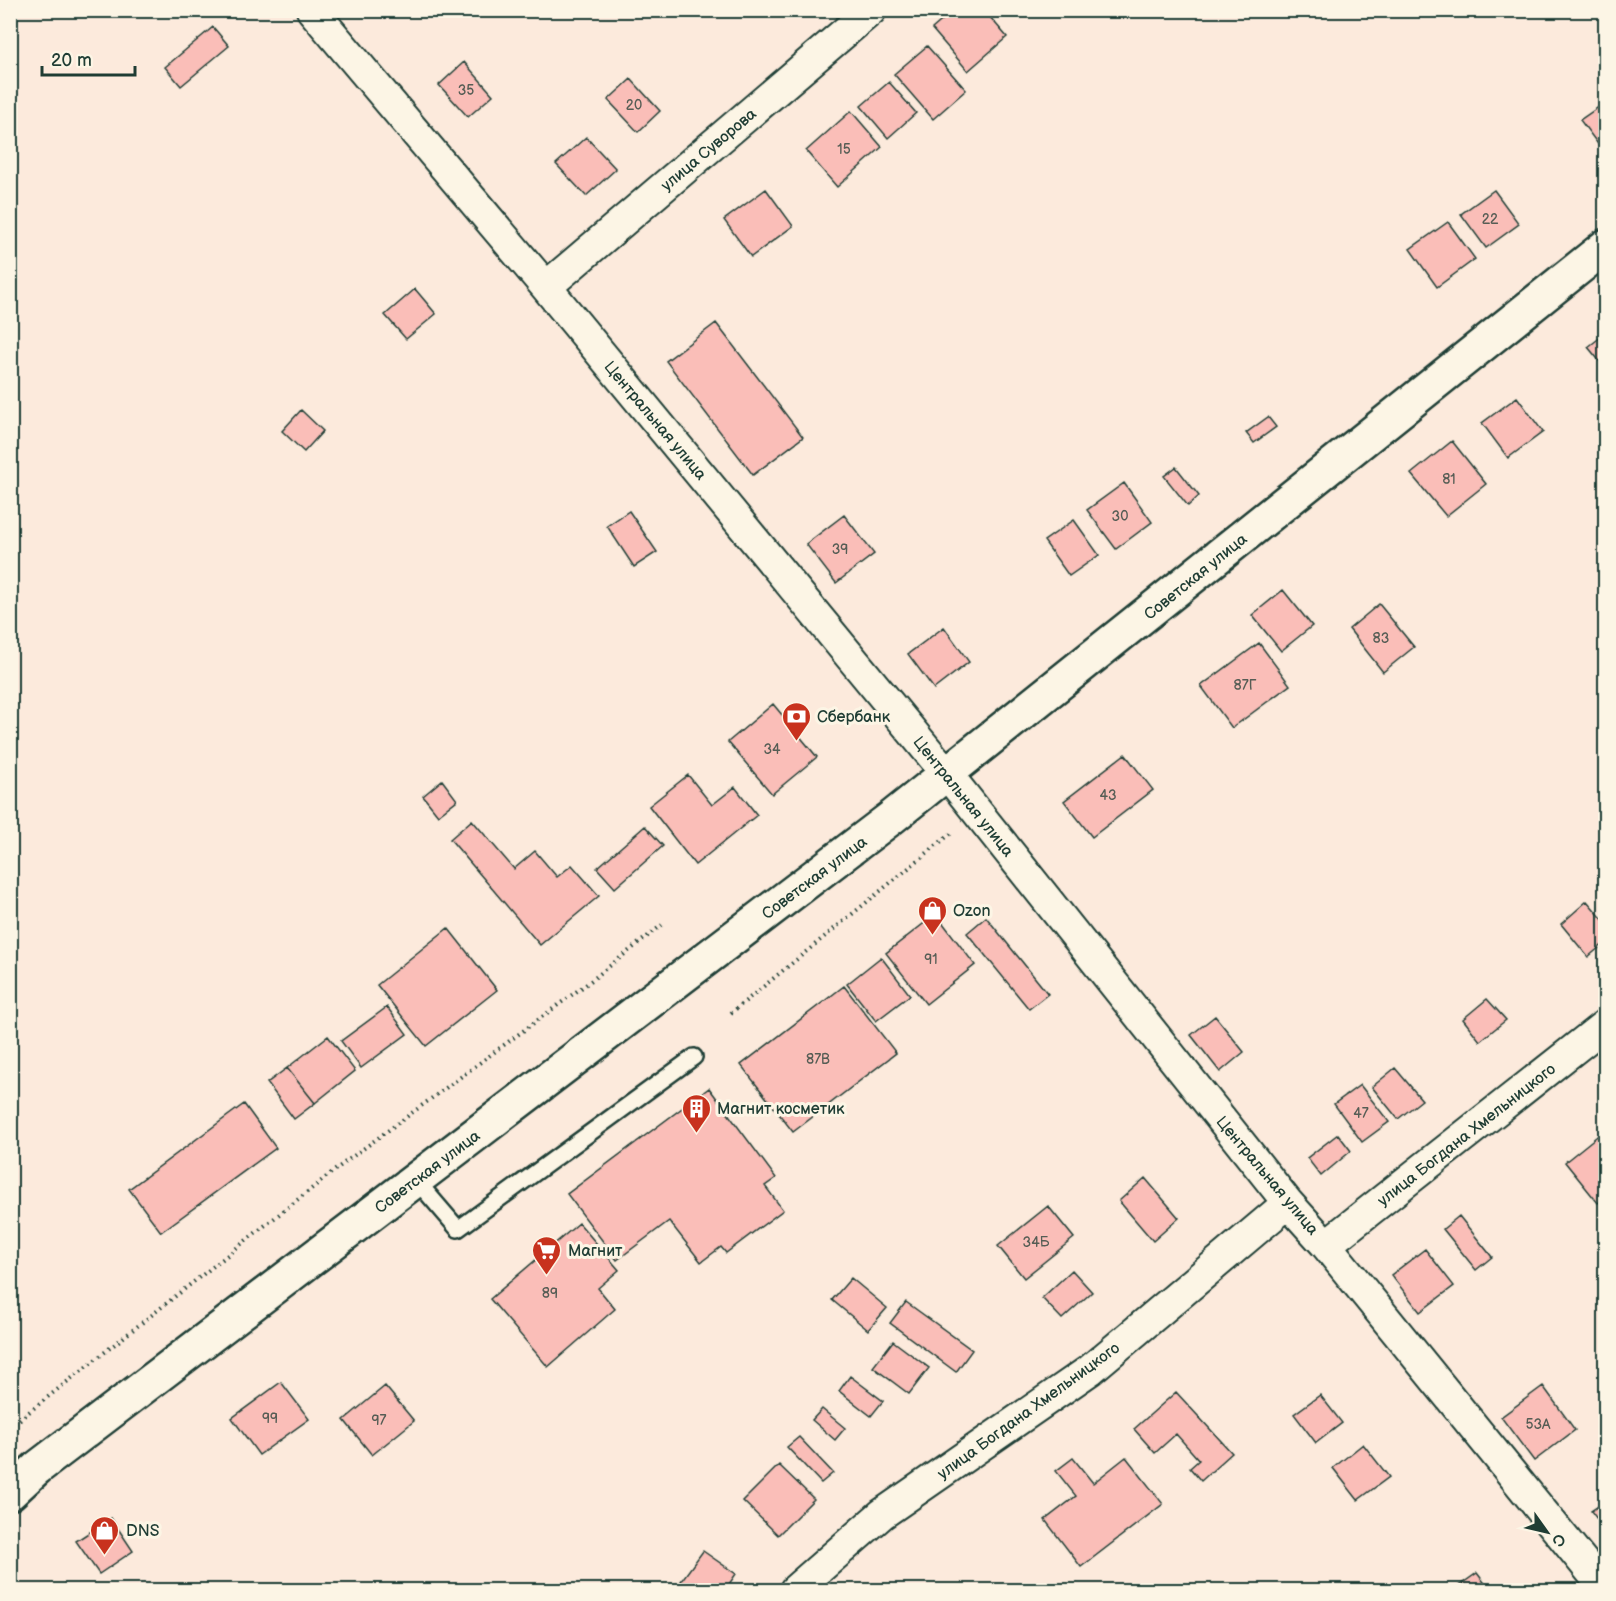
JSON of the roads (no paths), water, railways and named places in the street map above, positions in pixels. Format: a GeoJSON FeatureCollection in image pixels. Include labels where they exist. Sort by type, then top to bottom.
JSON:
{"type":"FeatureCollection","features":[{"type":"Feature","properties":{"kind":"highway","name":"Советская улица"},"geometry":{"type":"LineString","coordinates":[[10,1493],[37,1468],[947,774],[1605,246]]}},
{"type":"Feature","properties":{"kind":"street","name":"Центральная улица"},"geometry":{"type":"LineString","coordinates":[[312,10],[546,287],[947,774],[1288,1203],[1326,1245],[1605,1590]]}},
{"type":"Feature","properties":{"kind":"street","name":"улица Суворова"},"geometry":{"type":"LineString","coordinates":[[546,287],[871,10]]}},
{"type":"Feature","properties":{"kind":"street","name":"улица Богдана Хмельницкого"},"geometry":{"type":"LineString","coordinates":[[1326,1245],[1605,1024]]}},
{"type":"Feature","properties":{"kind":"street","name":"улица Богдана Хмельницкого"},"geometry":{"type":"LineString","coordinates":[[795,1590],[882,1514],[1090,1370],[1288,1203]]}},
{"type":"Feature","properties":{"kind":"lane"},"geometry":{"type":"LineString","coordinates":[[416,1180],[458,1229],[694,1057]]}},
{"type":"Feature","properties":{"kind":"place","name":"Сбербанк"},"geometry":{"type":"Point","coordinates":[796,742]}},
{"type":"Feature","properties":{"kind":"place","name":"Ozon"},"geometry":{"type":"Point","coordinates":[932,936]}},
{"type":"Feature","properties":{"kind":"place","name":"Магнит косметик"},"geometry":{"type":"Point","coordinates":[696,1134]}},
{"type":"Feature","properties":{"kind":"place","name":"Магнит"},"geometry":{"type":"Point","coordinates":[547,1276]}},
{"type":"Feature","properties":{"kind":"place","name":"DNS"},"geometry":{"type":"Point","coordinates":[105,1556]}}]}
